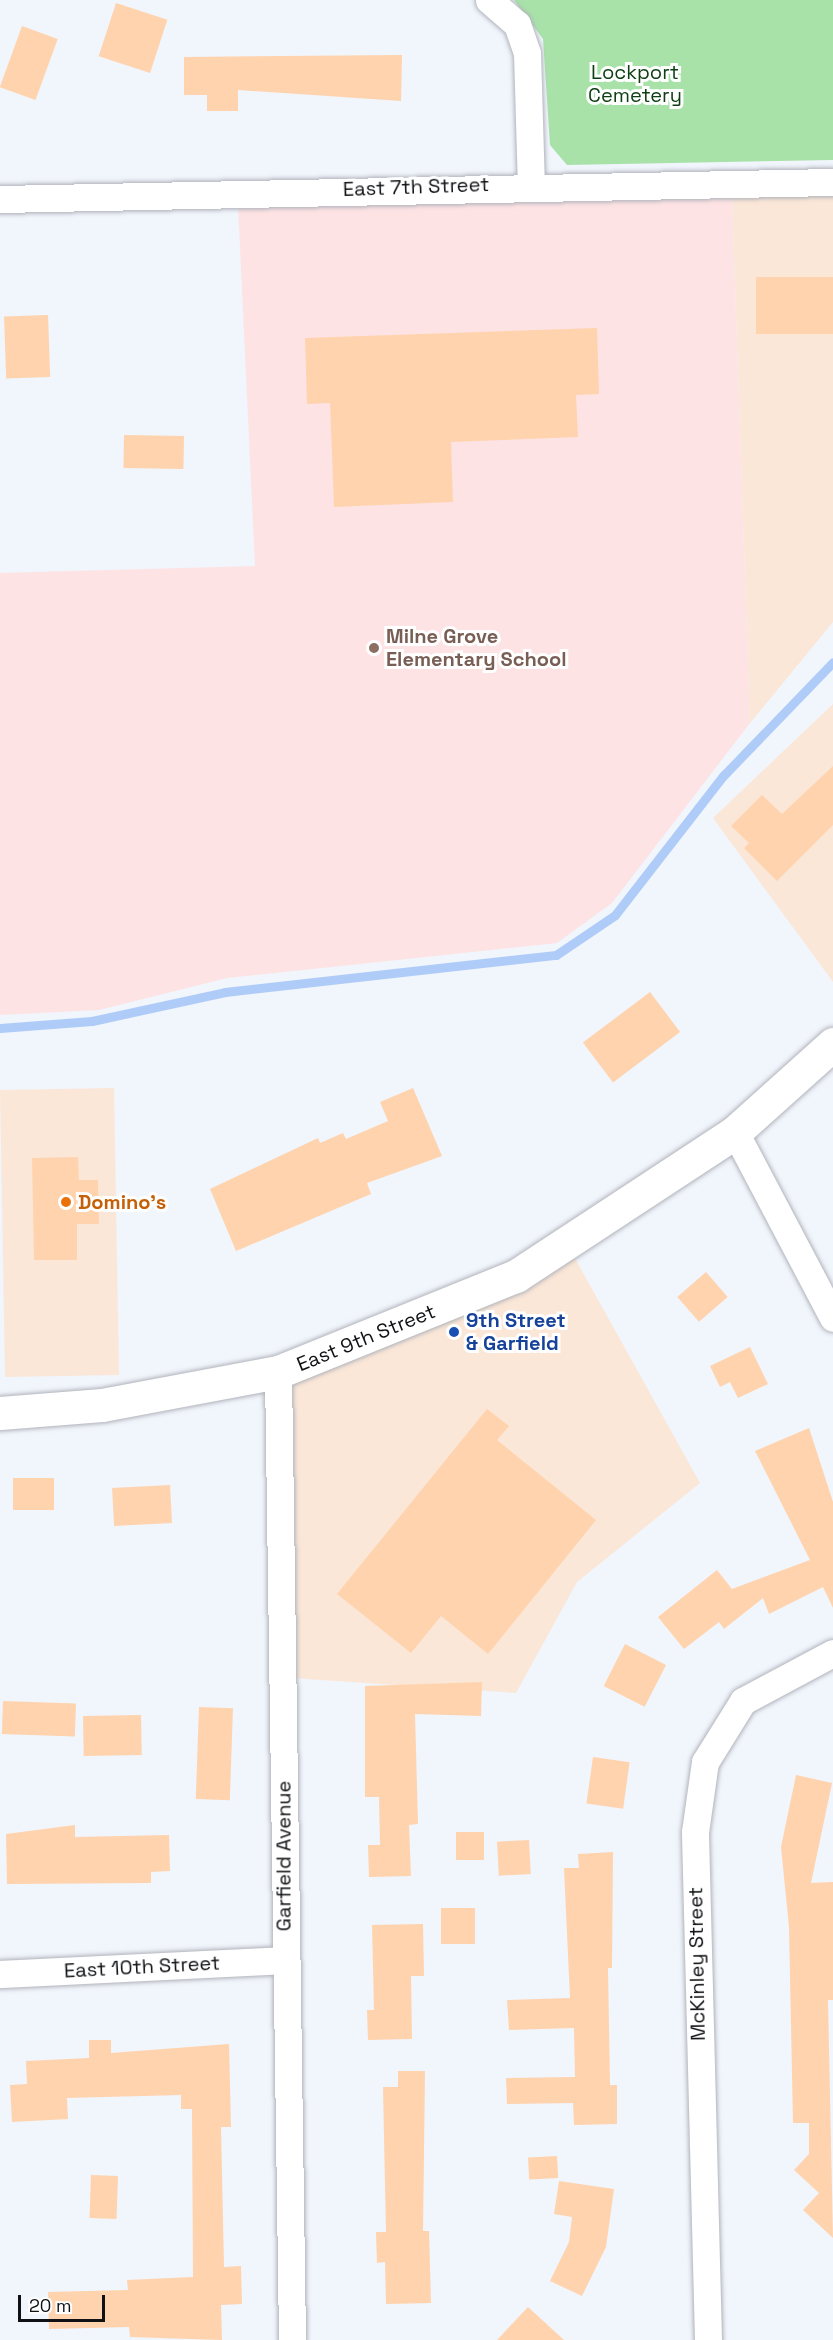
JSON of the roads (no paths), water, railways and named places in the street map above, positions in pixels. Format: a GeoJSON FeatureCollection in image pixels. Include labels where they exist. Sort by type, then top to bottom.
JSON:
{"type":"FeatureCollection","features":[{"type":"Feature","properties":{"kind":"main road","name":"East 9th Street"},"geometry":{"type":"LineString","coordinates":[[0,1413],[102,1405],[278,1372],[516,1276],[735,1132],[833,1044]]}},
{"type":"Feature","properties":{"kind":"street"},"geometry":{"type":"LineString","coordinates":[[489,0],[517,24],[527,53],[531,184]]}},
{"type":"Feature","properties":{"kind":"street","name":"East 7th Street"},"geometry":{"type":"LineString","coordinates":[[0,199],[531,184],[833,182]]}},
{"type":"Feature","properties":{"kind":"street"},"geometry":{"type":"LineString","coordinates":[[735,1132],[833,1318]]}},
{"type":"Feature","properties":{"kind":"street","name":"Garfield Avenue"},"geometry":{"type":"LineString","coordinates":[[278,1372],[284,1960],[292,2340]]}},
{"type":"Feature","properties":{"kind":"street","name":"McKinley Street"},"geometry":{"type":"LineString","coordinates":[[708,2340],[695,1832],[705,1762],[743,1701],[833,1653]]}},
{"type":"Feature","properties":{"kind":"street","name":"East 10th Street"},"geometry":{"type":"LineString","coordinates":[[0,1974],[284,1960]]}},
{"type":"Feature","properties":{"kind":"waterway"},"geometry":{"type":"LineString","coordinates":[[0,1028],[92,1021],[225,992],[556,955],[615,915],[723,776],[833,662]]}},
{"type":"Feature","properties":{"kind":"place","name":"Milne Grove Elementary School"},"geometry":{"type":"Point","coordinates":[374,648]}},
{"type":"Feature","properties":{"kind":"place","name":"Domino's"},"geometry":{"type":"Point","coordinates":[66,1202]}},
{"type":"Feature","properties":{"kind":"place","name":"9th Street & Garfield"},"geometry":{"type":"Point","coordinates":[454,1332]}},
{"type":"Feature","properties":{"kind":"park label","name":"Lockport Cemetery"},"geometry":{"type":"Point","coordinates":[635,84]}}]}
